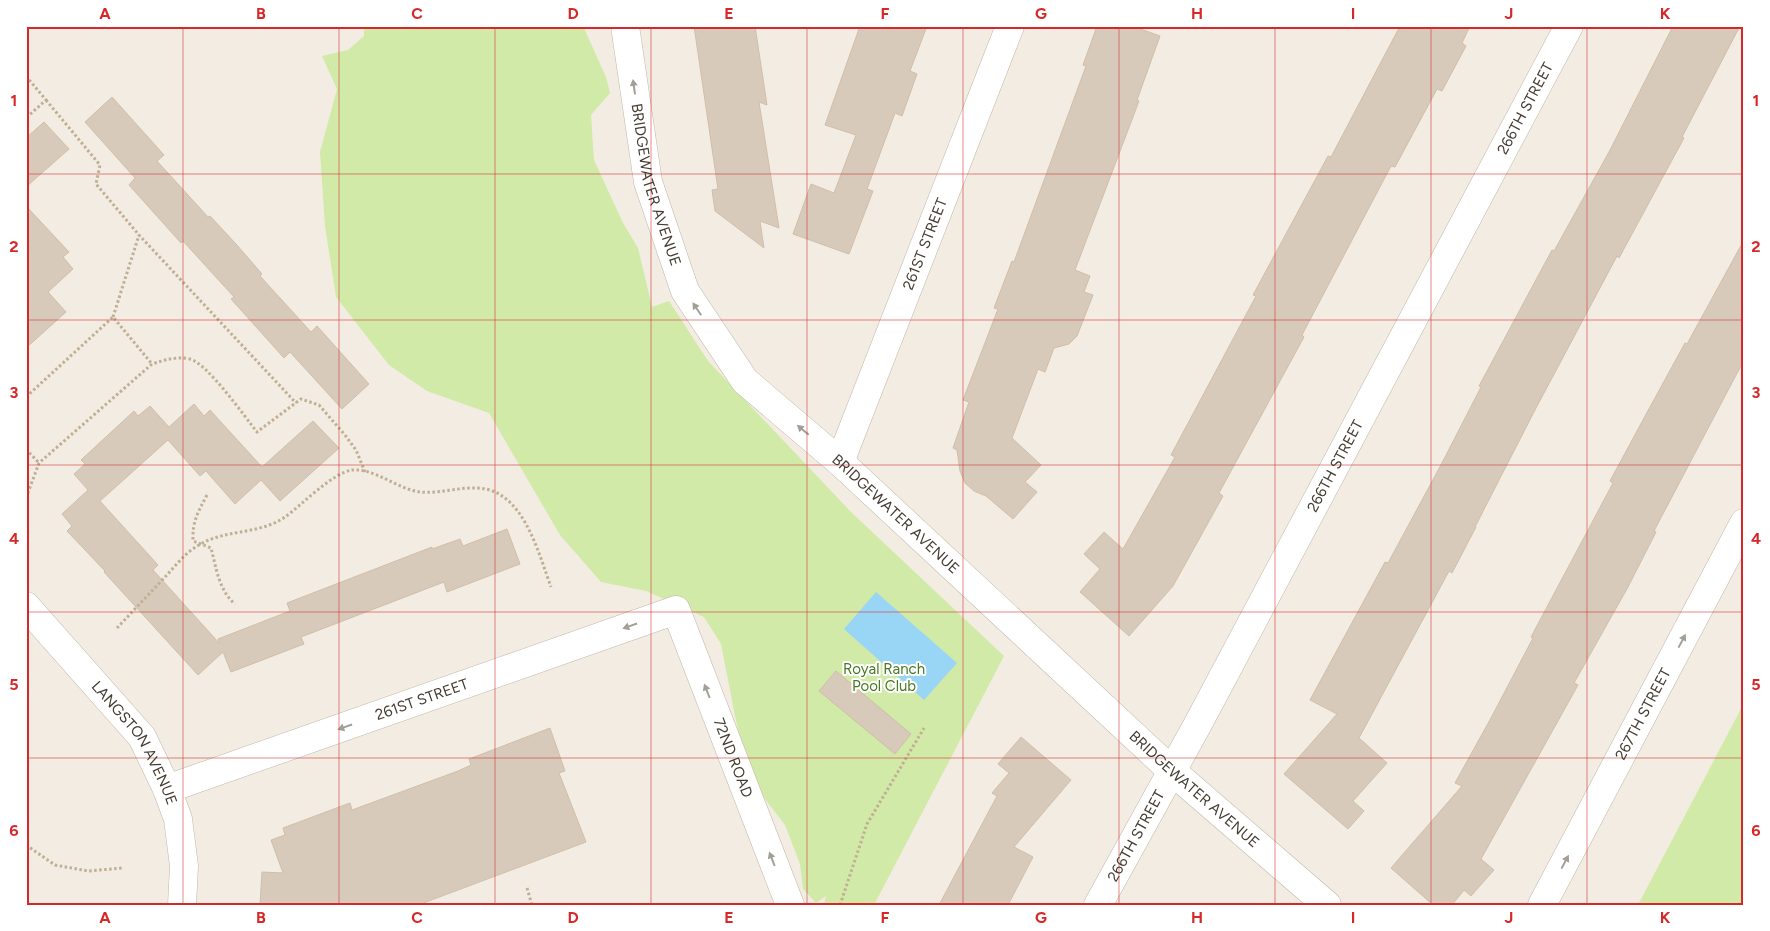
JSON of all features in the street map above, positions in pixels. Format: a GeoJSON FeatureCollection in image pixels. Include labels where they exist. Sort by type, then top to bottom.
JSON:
{"type":"FeatureCollection","features":[{"type":"Feature","properties":{"kind":"street","name":"BRIDGEWATER AVENUE"},"geometry":{"type":"LineString","coordinates":[[625,26],[648,182],[685,290],[745,381],[840,462],[1173,772],[1327,905]]}},
{"type":"Feature","properties":{"kind":"street","name":"261ST STREET"},"geometry":{"type":"LineString","coordinates":[[840,462],[1010,26]]}},
{"type":"Feature","properties":{"kind":"street","name":"266TH STREET"},"geometry":{"type":"LineString","coordinates":[[1098,905],[1173,772],[1569,26]]}},
{"type":"Feature","properties":{"kind":"street","name":"267TH STREET"},"geometry":{"type":"LineString","coordinates":[[1542,905],[1744,523]]}},
{"type":"Feature","properties":{"kind":"street","name":"LANGSTON AVENUE"},"geometry":{"type":"LineString","coordinates":[[26,606],[142,737],[167,789],[178,818],[184,866],[182,905]]}},
{"type":"Feature","properties":{"kind":"street","name":"261ST STREET"},"geometry":{"type":"LineString","coordinates":[[167,789],[676,610]]}},
{"type":"Feature","properties":{"kind":"street","name":"72ND ROAD"},"geometry":{"type":"LineString","coordinates":[[676,610],[790,905]]}},
{"type":"Feature","properties":{"kind":"path"},"geometry":{"type":"LineString","coordinates":[[26,76],[100,165],[96,184],[139,235],[296,403]]}},
{"type":"Feature","properties":{"kind":"path"},"geometry":{"type":"LineString","coordinates":[[26,118],[46,100]]}},
{"type":"Feature","properties":{"kind":"path"},"geometry":{"type":"LineString","coordinates":[[26,397],[113,317],[139,235]]}},
{"type":"Feature","properties":{"kind":"path"},"geometry":{"type":"LineString","coordinates":[[113,317],[152,364]]}},
{"type":"Feature","properties":{"kind":"path"},"geometry":{"type":"LineString","coordinates":[[26,498],[39,464],[152,364],[167,359],[192,359],[206,370],[257,432],[301,399],[319,405],[356,450],[365,472]]}},
{"type":"Feature","properties":{"kind":"path"},"geometry":{"type":"LineString","coordinates":[[26,449],[39,464]]}},
{"type":"Feature","properties":{"kind":"path"},"geometry":{"type":"LineString","coordinates":[[117,628],[186,555],[199,544],[218,537],[256,530],[283,519],[333,478],[352,470],[371,473],[396,485],[420,492],[476,488],[491,490],[504,498],[519,513],[533,535],[551,587]]}},
{"type":"Feature","properties":{"kind":"path"},"geometry":{"type":"LineString","coordinates":[[207,495],[192,527],[193,542],[211,548],[222,587],[227,598],[235,604]]}},
{"type":"Feature","properties":{"kind":"path"},"geometry":{"type":"LineString","coordinates":[[840,905],[867,824],[924,728]]}},
{"type":"Feature","properties":{"kind":"path"},"geometry":{"type":"LineString","coordinates":[[26,845],[55,865],[88,871],[123,868]]}},
{"type":"Feature","properties":{"kind":"path"},"geometry":{"type":"LineString","coordinates":[[527,888],[532,905]]}},
{"type":"Feature","properties":{"kind":"green space","name":"Royal Ranch Pool Club"},"geometry":{"type":"Polygon","coordinates":[[[364,26],[583,26],[606,77],[610,93],[591,115],[594,160],[623,223],[638,248],[652,307],[669,301],[708,361],[851,512],[1004,656],[874,905],[824,905],[826,896],[816,903],[803,889],[800,864],[785,825],[749,778],[721,644],[704,617],[646,591],[601,582],[560,535],[489,413],[427,391],[389,365],[336,297],[325,226],[320,152],[337,89],[322,56],[348,50],[364,36],[364,26]]]}},
{"type":"Feature","properties":{"kind":"green space"},"geometry":{"type":"Polygon","coordinates":[[[1744,703],[1744,905],[1638,905],[1744,703]]]}},
{"type":"Feature","properties":{"kind":"water"},"geometry":{"type":"Polygon","coordinates":[[[876,592],[957,663],[924,700],[844,629],[876,592]]]}},
{"type":"Feature","properties":{"kind":"building"},"geometry":{"type":"Polygon","coordinates":[[[694,26],[755,26],[767,105],[759,102],[779,228],[760,221],[764,248],[715,211],[712,190],[718,189],[694,26]]]}},
{"type":"Feature","properties":{"kind":"building"},"geometry":{"type":"Polygon","coordinates":[[[860,26],[927,26],[910,71],[917,74],[902,116],[895,113],[867,189],[873,191],[849,254],[793,234],[811,184],[834,193],[856,135],[825,125],[860,26]]]}},
{"type":"Feature","properties":{"kind":"building"},"geometry":{"type":"Polygon","coordinates":[[[1097,26],[1132,26],[1160,36],[1137,100],[1139,101],[1075,270],[1090,276],[1084,292],[1093,295],[1077,336],[1069,344],[1054,348],[1045,372],[1038,369],[1012,438],[1041,465],[1025,482],[1037,492],[1013,519],[986,496],[974,491],[965,483],[960,471],[957,450],[953,448],[969,402],[963,400],[998,309],[994,308],[1012,261],[1014,262],[1086,66],[1083,65],[1097,26]]]}},
{"type":"Feature","properties":{"kind":"building"},"geometry":{"type":"Polygon","coordinates":[[[1400,26],[1470,26],[1462,43],[1466,46],[1442,91],[1437,89],[1395,167],[1391,166],[1302,335],[1304,337],[1219,493],[1223,496],[1173,586],[1129,636],[1080,592],[1100,569],[1084,554],[1104,532],[1123,549],[1175,457],[1171,455],[1256,296],[1253,295],[1328,156],[1331,157],[1400,26]]]}},
{"type":"Feature","properties":{"kind":"building"},"geometry":{"type":"Polygon","coordinates":[[[1673,26],[1740,26],[1682,137],[1684,138],[1619,258],[1617,256],[1536,408],[1452,573],[1449,571],[1359,738],[1387,763],[1353,801],[1364,811],[1348,829],[1284,774],[1337,714],[1310,700],[1385,562],[1388,563],[1442,463],[1481,387],[1479,386],[1552,250],[1554,251],[1609,152],[1673,26]]]}},
{"type":"Feature","properties":{"kind":"building"},"geometry":{"type":"Polygon","coordinates":[[[112,97],[164,155],[157,161],[208,217],[210,216],[236,244],[262,274],[260,276],[311,332],[317,326],[369,384],[342,409],[290,352],[284,358],[231,299],[234,297],[183,241],[181,243],[129,185],[135,178],[85,122],[112,97]]]}},
{"type":"Feature","properties":{"kind":"building"},"geometry":{"type":"Polygon","coordinates":[[[44,122],[69,149],[26,187],[26,138],[44,122]]]}},
{"type":"Feature","properties":{"kind":"building"},"geometry":{"type":"Polygon","coordinates":[[[26,206],[69,252],[63,257],[73,269],[48,292],[66,312],[26,348],[26,206]]]}},
{"type":"Feature","properties":{"kind":"building"},"geometry":{"type":"Polygon","coordinates":[[[1744,240],[1744,360],[1654,531],[1656,532],[1628,587],[1574,683],[1578,685],[1481,859],[1494,870],[1471,896],[1464,890],[1452,905],[1433,905],[1391,868],[1462,786],[1455,783],[1491,718],[1533,638],[1531,637],[1613,483],[1610,481],[1685,343],[1687,344],[1744,240]]]}},
{"type":"Feature","properties":{"kind":"building"},"geometry":{"type":"Polygon","coordinates":[[[194,404],[204,416],[210,410],[262,467],[313,421],[339,448],[280,501],[261,480],[235,504],[206,471],[200,476],[168,440],[100,501],[158,565],[153,570],[220,644],[218,639],[290,611],[287,603],[432,547],[432,549],[460,539],[463,546],[507,529],[520,564],[447,592],[444,582],[301,637],[304,644],[231,672],[223,652],[198,675],[67,531],[72,526],[62,514],[88,490],[74,474],[85,464],[81,460],[134,411],[138,416],[150,406],[169,427],[194,404]]]}},
{"type":"Feature","properties":{"kind":"building"},"geometry":{"type":"Polygon","coordinates":[[[836,671],[911,734],[895,754],[819,691],[836,671]]]}},
{"type":"Feature","properties":{"kind":"building"},"geometry":{"type":"Polygon","coordinates":[[[550,728],[565,771],[559,773],[586,842],[418,905],[260,905],[262,872],[283,873],[271,840],[285,835],[283,828],[350,803],[352,810],[458,771],[471,765],[469,759],[550,728]]]}},
{"type":"Feature","properties":{"kind":"building"},"geometry":{"type":"Polygon","coordinates":[[[1021,737],[1071,780],[1014,847],[1033,857],[1008,905],[939,905],[997,796],[992,793],[1009,773],[998,764],[1021,737]]]}}]}
